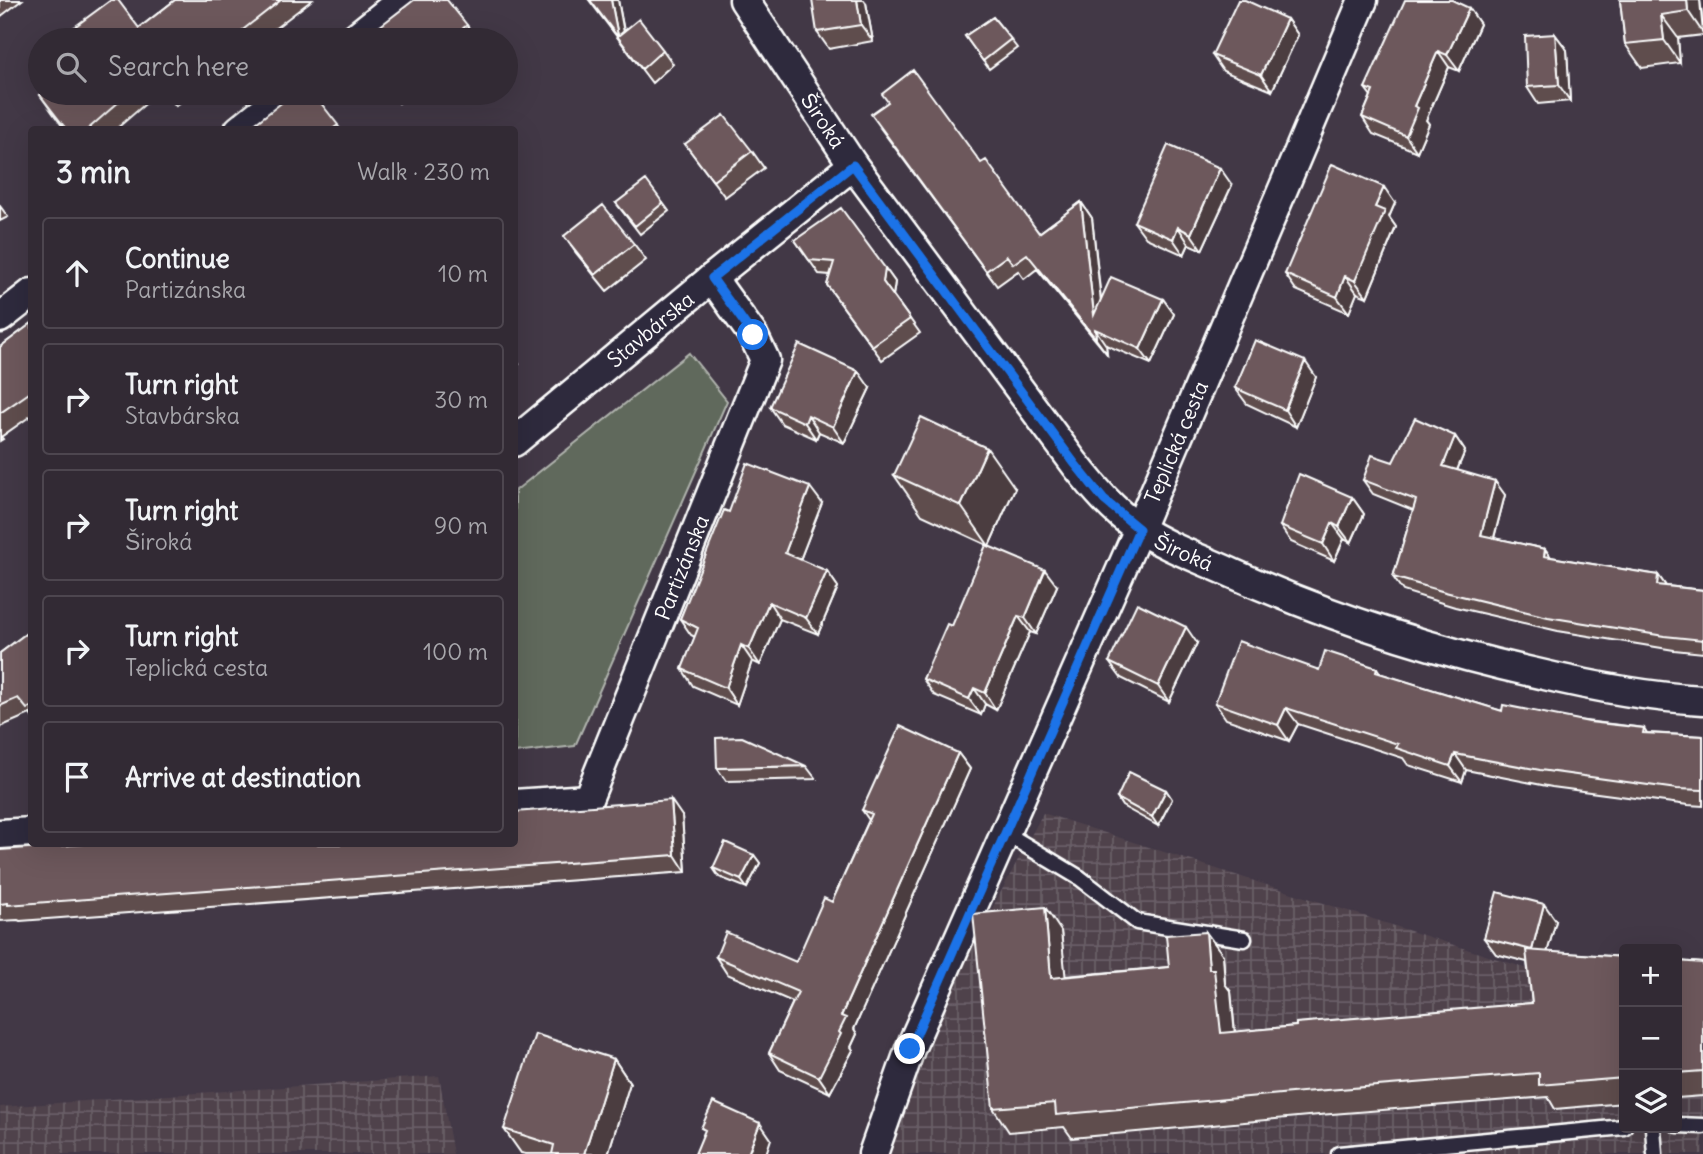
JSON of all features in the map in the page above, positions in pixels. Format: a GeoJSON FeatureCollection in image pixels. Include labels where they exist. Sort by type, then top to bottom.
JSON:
{"type":"FeatureCollection","features":[{"type":"Feature","properties":{"kind":"street"},"geometry":{"type":"LineString","coordinates":[[367,28],[402,0]]}},
{"type":"Feature","properties":{"kind":"street","name":"Široká"},"geometry":{"type":"LineString","coordinates":[[744,0],[853,165],[1075,464],[1104,500],[1139,529],[1255,583],[1398,636],[1492,663],[1587,685],[1703,700]]}},
{"type":"Feature","properties":{"kind":"street","name":"Teplická cesta"},"geometry":{"type":"LineString","coordinates":[[873,1154],[910,1049],[1139,529],[1363,0]]}},
{"type":"Feature","properties":{"kind":"street"},"geometry":{"type":"LineString","coordinates":[[244,126],[270,105]]}},
{"type":"Feature","properties":{"kind":"street","name":"Stavbárska"},"geometry":{"type":"LineString","coordinates":[[518,439],[853,165]]}},
{"type":"Feature","properties":{"kind":"street","name":"Partizánska"},"geometry":{"type":"LineString","coordinates":[[518,804],[588,799],[765,360],[753,335],[712,278]]}},
{"type":"Feature","properties":{"kind":"street"},"geometry":{"type":"LineString","coordinates":[[0,318],[28,296]]}},
{"type":"Feature","properties":{"kind":"street"},"geometry":{"type":"LineString","coordinates":[[0,834],[28,832]]}},
{"type":"Feature","properties":{"kind":"lane"},"geometry":{"type":"LineString","coordinates":[[1005,833],[1080,878],[1137,922],[1244,939]]}},
{"type":"Feature","properties":{"kind":"lane"},"geometry":{"type":"LineString","coordinates":[[1682,1125],[1703,1126]]}},
{"type":"Feature","properties":{"kind":"lane"},"geometry":{"type":"LineString","coordinates":[[1339,1154],[1619,1127]]}},
{"type":"Feature","properties":{"kind":"lane"},"geometry":{"type":"LineString","coordinates":[[1653,1133],[1655,1154]]}},
{"type":"Feature","properties":{"kind":"shaded area"},"geometry":{"type":"Polygon","coordinates":[[[1043,813],[1538,972],[1619,975],[1619,1133],[1682,1133],[1682,976],[1703,977],[1703,1154],[861,1154],[1043,813]]]}},
{"type":"Feature","properties":{"kind":"shaded area"},"geometry":{"type":"Polygon","coordinates":[[[439,1076],[453,1154],[0,1154],[0,1107],[439,1076]]]}},
{"type":"Feature","properties":{"kind":"green space"},"geometry":{"type":"Polygon","coordinates":[[[689,353],[727,401],[575,746],[518,753],[518,489],[689,353]]]}},
{"type":"Feature","properties":{"kind":"building"},"geometry":{"type":"Polygon","coordinates":[[[111,0],[118,0],[139,28],[73,28],[111,0]]]}},
{"type":"Feature","properties":{"kind":"building"},"geometry":{"type":"Polygon","coordinates":[[[175,0],[281,0],[245,28],[139,28],[175,0]]]}},
{"type":"Feature","properties":{"kind":"building"},"geometry":{"type":"Polygon","coordinates":[[[414,0],[447,0],[467,25],[463,28],[378,28],[414,0]]]}},
{"type":"Feature","properties":{"kind":"building"},"geometry":{"type":"Polygon","coordinates":[[[590,0],[611,0],[618,36],[639,19],[663,50],[642,69],[590,0]]]}},
{"type":"Feature","properties":{"kind":"building"},"geometry":{"type":"Polygon","coordinates":[[[812,0],[857,0],[861,25],[817,32],[812,0]]]}},
{"type":"Feature","properties":{"kind":"building"},"geometry":{"type":"Polygon","coordinates":[[[1238,0],[1245,0],[1287,19],[1261,75],[1212,55],[1238,0]]]}},
{"type":"Feature","properties":{"kind":"building"},"geometry":{"type":"Polygon","coordinates":[[[1405,0],[1452,0],[1469,8],[1447,55],[1438,51],[1414,106],[1418,108],[1406,136],[1362,117],[1373,91],[1365,88],[1405,0]]]}},
{"type":"Feature","properties":{"kind":"building"},"geometry":{"type":"Polygon","coordinates":[[[1620,0],[1687,0],[1688,11],[1661,15],[1664,40],[1625,44],[1620,0]]]}},
{"type":"Feature","properties":{"kind":"building"},"geometry":{"type":"Polygon","coordinates":[[[993,17],[1011,39],[983,61],[965,36],[993,17]]]}},
{"type":"Feature","properties":{"kind":"building"},"geometry":{"type":"Polygon","coordinates":[[[1555,34],[1559,85],[1527,87],[1525,36],[1555,34]]]}},
{"type":"Feature","properties":{"kind":"building"},"geometry":{"type":"Polygon","coordinates":[[[913,70],[981,163],[986,160],[1039,233],[1081,202],[1094,315],[1111,277],[1163,299],[1140,349],[1095,329],[1096,339],[1027,254],[1013,264],[1007,256],[986,271],[871,114],[888,102],[882,94],[913,70]]]}},
{"type":"Feature","properties":{"kind":"building"},"geometry":{"type":"Polygon","coordinates":[[[48,105],[115,105],[92,126],[64,126],[48,105]]]}},
{"type":"Feature","properties":{"kind":"building"},"geometry":{"type":"Polygon","coordinates":[[[279,105],[322,105],[338,125],[337,126],[252,126],[279,105]]]}},
{"type":"Feature","properties":{"kind":"building"},"geometry":{"type":"Polygon","coordinates":[[[724,115],[752,151],[713,181],[685,144],[724,115]]]}},
{"type":"Feature","properties":{"kind":"building"},"geometry":{"type":"Polygon","coordinates":[[[1168,145],[1220,168],[1191,234],[1178,227],[1173,239],[1134,222],[1168,145]]]}},
{"type":"Feature","properties":{"kind":"building"},"geometry":{"type":"Polygon","coordinates":[[[1332,164],[1384,187],[1375,207],[1385,211],[1355,281],[1345,276],[1337,297],[1285,274],[1332,164]]]}},
{"type":"Feature","properties":{"kind":"building"},"geometry":{"type":"Polygon","coordinates":[[[646,180],[663,203],[635,226],[616,203],[646,180]]]}},
{"type":"Feature","properties":{"kind":"building"},"geometry":{"type":"Polygon","coordinates":[[[603,205],[634,244],[595,275],[564,236],[603,205]]]}},
{"type":"Feature","properties":{"kind":"building"},"geometry":{"type":"Polygon","coordinates":[[[841,208],[885,268],[883,282],[910,319],[872,346],[827,285],[834,262],[809,260],[795,240],[841,208]]]}},
{"type":"Feature","properties":{"kind":"building"},"geometry":{"type":"Polygon","coordinates":[[[28,326],[28,394],[0,413],[0,347],[28,326]]]}},
{"type":"Feature","properties":{"kind":"building"},"geometry":{"type":"Polygon","coordinates":[[[1255,340],[1305,361],[1285,410],[1235,388],[1255,340]]]}},
{"type":"Feature","properties":{"kind":"building"},"geometry":{"type":"Polygon","coordinates":[[[799,344],[858,371],[833,427],[808,415],[805,423],[770,407],[799,344]]]}},
{"type":"Feature","properties":{"kind":"building"},"geometry":{"type":"Polygon","coordinates":[[[921,417],[987,448],[961,506],[894,475],[921,417]]]}},
{"type":"Feature","properties":{"kind":"building"},"geometry":{"type":"Polygon","coordinates":[[[1415,418],[1455,436],[1443,466],[1495,481],[1481,535],[1545,549],[1544,556],[1658,575],[1657,585],[1703,590],[1703,640],[1548,617],[1393,577],[1416,500],[1363,480],[1372,455],[1393,462],[1415,418]]]}},
{"type":"Feature","properties":{"kind":"building"},"geometry":{"type":"Polygon","coordinates":[[[747,463],[810,487],[785,553],[827,571],[806,618],[769,602],[749,649],[741,645],[726,688],[682,669],[698,628],[680,619],[724,510],[729,512],[747,463]]]}},
{"type":"Feature","properties":{"kind":"building"},"geometry":{"type":"Polygon","coordinates":[[[1299,474],[1352,497],[1339,527],[1332,523],[1323,544],[1280,526],[1299,474]]]}},
{"type":"Feature","properties":{"kind":"building"},"geometry":{"type":"Polygon","coordinates":[[[986,545],[1045,570],[1025,618],[1018,616],[985,693],[974,688],[969,699],[923,679],[947,624],[952,626],[986,545]]]}},
{"type":"Feature","properties":{"kind":"building"},"geometry":{"type":"Polygon","coordinates":[[[1137,603],[1186,627],[1158,686],[1109,662],[1137,603]]]}},
{"type":"Feature","properties":{"kind":"building"},"geometry":{"type":"Polygon","coordinates":[[[28,632],[27,709],[18,698],[0,706],[0,653],[28,632]]]}},
{"type":"Feature","properties":{"kind":"building"},"geometry":{"type":"Polygon","coordinates":[[[1238,641],[1319,670],[1325,651],[1377,668],[1376,672],[1502,711],[1503,705],[1589,722],[1644,728],[1643,733],[1703,736],[1703,790],[1677,789],[1540,770],[1455,754],[1450,766],[1396,748],[1398,744],[1286,708],[1278,725],[1215,703],[1238,641]]]}},
{"type":"Feature","properties":{"kind":"building"},"geometry":{"type":"Polygon","coordinates":[[[900,726],[958,753],[841,1016],[846,1018],[839,1032],[841,1034],[819,1077],[769,1053],[798,992],[716,957],[726,932],[796,962],[824,898],[832,902],[872,814],[862,810],[900,726]]]}},
{"type":"Feature","properties":{"kind":"building"},"geometry":{"type":"Polygon","coordinates":[[[742,737],[806,766],[717,768],[716,738],[742,737]]]}},
{"type":"Feature","properties":{"kind":"building"},"geometry":{"type":"Polygon","coordinates":[[[1129,772],[1166,790],[1152,817],[1117,798],[1129,772]]]}},
{"type":"Feature","properties":{"kind":"building"},"geometry":{"type":"Polygon","coordinates":[[[671,800],[675,855],[0,904],[0,850],[42,847],[518,847],[518,812],[671,800]]]}},
{"type":"Feature","properties":{"kind":"building"},"geometry":{"type":"Polygon","coordinates":[[[725,842],[754,855],[741,880],[713,868],[725,842]]]}},
{"type":"Feature","properties":{"kind":"building"},"geometry":{"type":"Polygon","coordinates":[[[1497,892],[1544,904],[1532,950],[1484,938],[1497,892]]]}},
{"type":"Feature","properties":{"kind":"building"},"geometry":{"type":"Polygon","coordinates":[[[1045,907],[1051,978],[1169,967],[1166,935],[1206,932],[1209,969],[1214,969],[1221,1033],[1296,1026],[1296,1023],[1532,1003],[1526,950],[1619,957],[1619,1078],[1539,1085],[1539,1073],[1056,1115],[1055,1103],[993,1108],[973,914],[1045,907]]]}},
{"type":"Feature","properties":{"kind":"building"},"geometry":{"type":"Polygon","coordinates":[[[1682,961],[1703,963],[1703,1071],[1682,1073],[1682,961]]]}},
{"type":"Feature","properties":{"kind":"building"},"geometry":{"type":"Polygon","coordinates":[[[535,1034],[614,1059],[584,1154],[552,1154],[554,1145],[504,1129],[535,1034]]]}},
{"type":"Feature","properties":{"kind":"building"},"geometry":{"type":"Polygon","coordinates":[[[713,1102],[760,1123],[748,1154],[695,1154],[705,1130],[701,1128],[713,1102]]]}},
{"type":"Feature","properties":{"kind":"route"},"geometry":{"type":"LineString","coordinates":[[753,335],[712,278],[853,165],[1075,464],[1104,500],[1139,529],[910,1049]]}}]}
